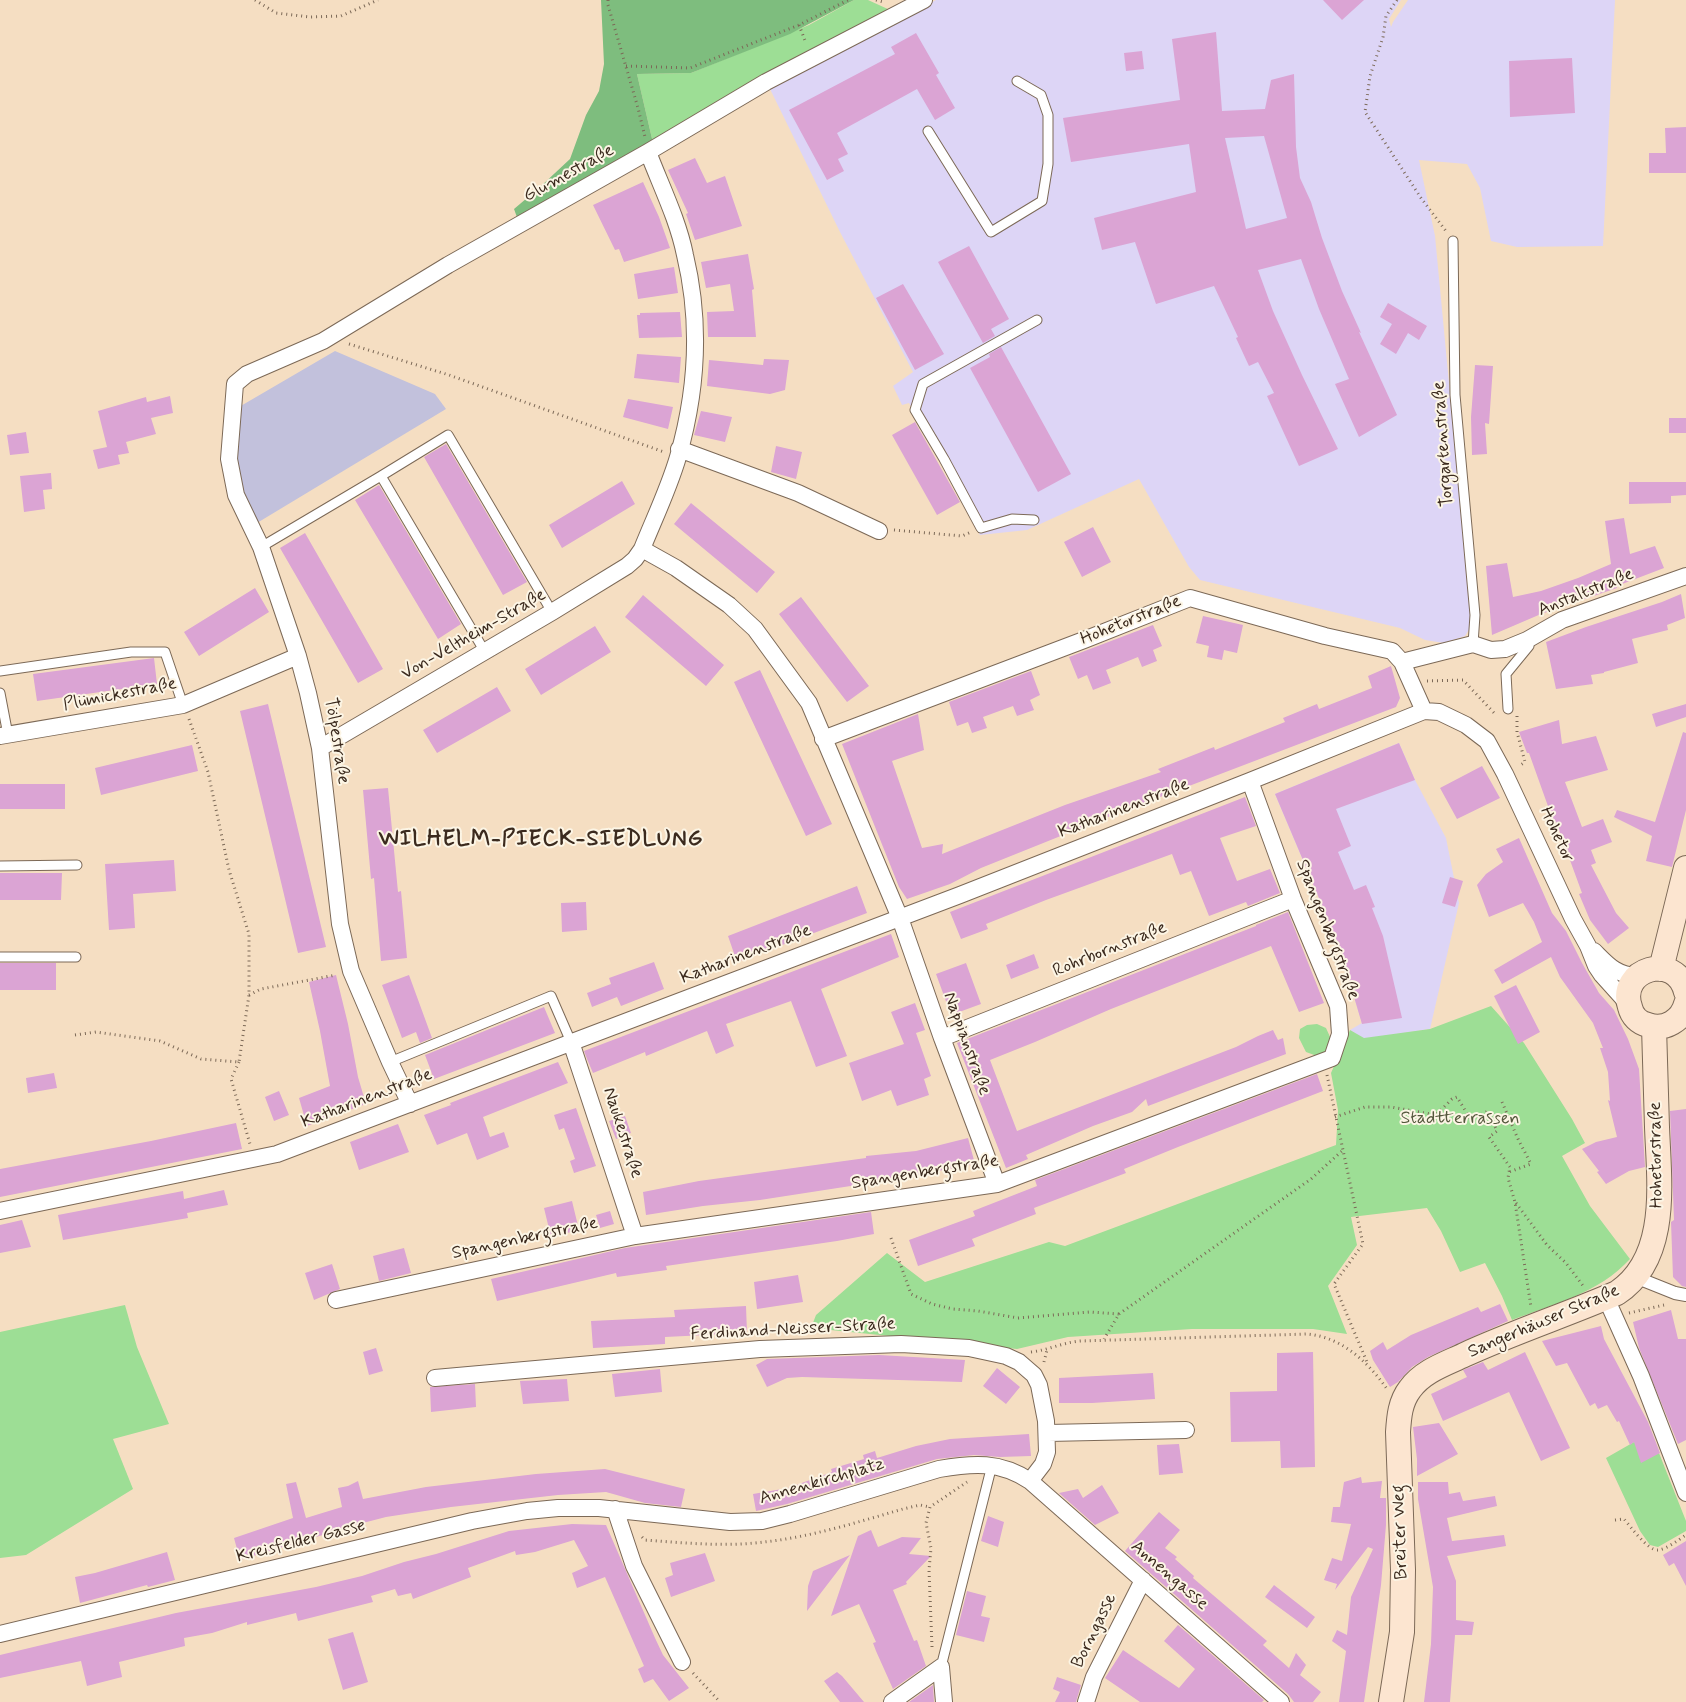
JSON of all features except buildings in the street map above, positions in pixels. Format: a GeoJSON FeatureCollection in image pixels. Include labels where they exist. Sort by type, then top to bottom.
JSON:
{"type":"FeatureCollection","features":[{"type":"Feature","properties":{"kind":"main road"},"geometry":{"type":"LineString","coordinates":[[1661,968],[1686,868]]}},
{"type":"Feature","properties":{"kind":"main road"},"geometry":{"type":"LineString","coordinates":[[1661,968],[1673,973],[1685,996],[1682,1014],[1670,1024],[1654,1027],[1641,1022],[1631,1012],[1629,990],[1637,976],[1648,970],[1661,968]]}},
{"type":"Feature","properties":{"kind":"main road","name":"Hohetorstraße"},"geometry":{"type":"LineString","coordinates":[[1635,1277],[1646,1262],[1651,1248],[1660,1203],[1654,1027]]}},
{"type":"Feature","properties":{"kind":"main road","name":"Sangerhäuser Straße"},"geometry":{"type":"LineString","coordinates":[[1428,1372],[1482,1347],[1606,1298],[1621,1291],[1635,1277]]}},
{"type":"Feature","properties":{"kind":"main road","name":"Breiter Weg"},"geometry":{"type":"LineString","coordinates":[[1391,1702],[1402,1632],[1403,1570],[1399,1415],[1403,1399],[1413,1385],[1428,1372]]}},
{"type":"Feature","properties":{"kind":"street","name":"Glumestraße"},"geometry":{"type":"LineString","coordinates":[[235,384],[247,374],[323,341],[448,265],[648,152],[766,82],[924,0]]}},
{"type":"Feature","properties":{"kind":"street"},"geometry":{"type":"LineString","coordinates":[[642,549],[679,453],[693,388],[696,355],[693,298],[686,255],[679,231],[648,152]]}},
{"type":"Feature","properties":{"kind":"street","name":"Tölpestraße"},"geometry":{"type":"LineString","coordinates":[[235,384],[229,459],[236,495],[261,547],[298,656],[308,693],[320,748],[340,924],[351,972],[410,1104]]}},
{"type":"Feature","properties":{"kind":"street"},"geometry":{"type":"LineString","coordinates":[[679,453],[798,493],[879,531]]}},
{"type":"Feature","properties":{"kind":"street","name":"Von-Veltheim-Straße"},"geometry":{"type":"LineString","coordinates":[[320,748],[485,652],[627,566],[636,559],[642,549]]}},
{"type":"Feature","properties":{"kind":"street","name":"Nappianstraße"},"geometry":{"type":"LineString","coordinates":[[642,549],[676,568],[729,605],[755,629],[809,703],[900,918],[942,1038],[997,1184]]}},
{"type":"Feature","properties":{"kind":"street","name":"Anstaltstraße"},"geometry":{"type":"LineString","coordinates":[[1472,644],[1491,650],[1505,649],[1527,640],[1562,620],[1686,576]]}},
{"type":"Feature","properties":{"kind":"street","name":"Hohetorstraße"},"geometry":{"type":"LineString","coordinates":[[823,739],[1190,598],[1325,636],[1392,651],[1402,662]]}},
{"type":"Feature","properties":{"kind":"street"},"geometry":{"type":"LineString","coordinates":[[1424,711],[1402,662],[1472,644]]}},
{"type":"Feature","properties":{"kind":"street","name":"Plümickestraße"},"geometry":{"type":"LineString","coordinates":[[4,736],[183,705],[298,656]]}},
{"type":"Feature","properties":{"kind":"street","name":"Hohetor"},"geometry":{"type":"LineString","coordinates":[[1424,711],[1439,712],[1466,725],[1487,741],[1505,774],[1602,976],[1629,1005]]}},
{"type":"Feature","properties":{"kind":"street","name":"Katharinenstraße"},"geometry":{"type":"LineString","coordinates":[[0,1211],[277,1154],[900,918],[1424,711]]}},
{"type":"Feature","properties":{"kind":"street","name":"Spangenbergstraße"},"geometry":{"type":"LineString","coordinates":[[336,1300],[634,1236],[997,1184],[1332,1058],[1340,1034],[1338,1006],[1293,899],[1250,781]]}},
{"type":"Feature","properties":{"kind":"street","name":"Rohrbornstraße"},"geometry":{"type":"LineString","coordinates":[[942,1038],[1293,899]]}},
{"type":"Feature","properties":{"kind":"street","name":"Hohetor"},"geometry":{"type":"LineString","coordinates":[[1588,946],[1616,971],[1625,975],[1637,976]]}},
{"type":"Feature","properties":{"kind":"street","name":"Naukestraße"},"geometry":{"type":"LineString","coordinates":[[571,1042],[634,1236]]}},
{"type":"Feature","properties":{"kind":"street","name":"Sangerhäuser Straße"},"geometry":{"type":"LineString","coordinates":[[1635,1277],[1675,1293],[1686,1295]]}},
{"type":"Feature","properties":{"kind":"street"},"geometry":{"type":"LineString","coordinates":[[1606,1298],[1641,1376],[1686,1493]]}},
{"type":"Feature","properties":{"kind":"street","name":"Ferdinand-Neisser-Straße"},"geometry":{"type":"LineString","coordinates":[[435,1378],[760,1349],[901,1344],[969,1348],[1006,1356],[1019,1362],[1034,1375],[1039,1385],[1048,1433],[1046,1458],[1030,1481]]}},
{"type":"Feature","properties":{"kind":"street"},"geometry":{"type":"LineString","coordinates":[[1048,1433],[1186,1430]]}},
{"type":"Feature","properties":{"kind":"street","name":"Annenkirchplatz"},"geometry":{"type":"LineString","coordinates":[[615,1509],[730,1522],[762,1521],[962,1465],[1004,1467],[1030,1481]]}},
{"type":"Feature","properties":{"kind":"street","name":"Annengasse"},"geometry":{"type":"LineString","coordinates":[[1030,1481],[1281,1702]]}},
{"type":"Feature","properties":{"kind":"street","name":"Kreisfelder Gasse"},"geometry":{"type":"LineString","coordinates":[[0,1634],[472,1521],[527,1511],[558,1508],[615,1509]]}},
{"type":"Feature","properties":{"kind":"street"},"geometry":{"type":"LineString","coordinates":[[615,1509],[634,1566],[682,1662]]}},
{"type":"Feature","properties":{"kind":"street","name":"Borngasse"},"geometry":{"type":"LineString","coordinates":[[1086,1702],[1094,1677],[1143,1580]]}},
{"type":"Feature","properties":{"kind":"street"},"geometry":{"type":"LineString","coordinates":[[892,1702],[941,1667]]}},
{"type":"Feature","properties":{"kind":"street"},"geometry":{"type":"LineString","coordinates":[[941,1667],[944,1702]]}},
{"type":"Feature","properties":{"kind":"lane"},"geometry":{"type":"LineString","coordinates":[[928,131],[991,232],[1042,201],[1048,164],[1048,115],[1041,95],[1017,81]]}},
{"type":"Feature","properties":{"kind":"lane","name":"Torgartenstraße"},"geometry":{"type":"LineString","coordinates":[[1453,240],[1455,395],[1475,615],[1472,644]]}},
{"type":"Feature","properties":{"kind":"lane"},"geometry":{"type":"LineString","coordinates":[[1034,520],[1012,519],[981,528],[915,410],[923,384],[1037,320]]}},
{"type":"Feature","properties":{"kind":"lane"},"geometry":{"type":"LineString","coordinates":[[261,547],[448,435],[552,612]]}},
{"type":"Feature","properties":{"kind":"lane"},"geometry":{"type":"LineString","coordinates":[[381,476],[485,652]]}},
{"type":"Feature","properties":{"kind":"lane"},"geometry":{"type":"LineString","coordinates":[[1508,709],[1506,674],[1529,646],[1527,640]]}},
{"type":"Feature","properties":{"kind":"lane"},"geometry":{"type":"LineString","coordinates":[[0,670],[131,652],[165,652],[183,705]]}},
{"type":"Feature","properties":{"kind":"lane"},"geometry":{"type":"LineString","coordinates":[[0,693],[4,736]]}},
{"type":"Feature","properties":{"kind":"lane"},"geometry":{"type":"LineString","coordinates":[[0,866],[77,865]]}},
{"type":"Feature","properties":{"kind":"lane"},"geometry":{"type":"LineString","coordinates":[[0,957],[76,957]]}},
{"type":"Feature","properties":{"kind":"lane"},"geometry":{"type":"LineString","coordinates":[[390,1062],[551,996],[571,1042]]}},
{"type":"Feature","properties":{"kind":"lane"},"geometry":{"type":"LineString","coordinates":[[941,1667],[992,1465]]}},
{"type":"Feature","properties":{"kind":"path"},"geometry":{"type":"LineString","coordinates":[[255,0],[276,13],[310,17],[341,16],[378,0]]}},
{"type":"Feature","properties":{"kind":"path"},"geometry":{"type":"LineString","coordinates":[[608,0],[638,108],[648,152]]}},
{"type":"Feature","properties":{"kind":"path"},"geometry":{"type":"LineString","coordinates":[[626,66],[690,68],[799,25],[848,0]]}},
{"type":"Feature","properties":{"kind":"path"},"geometry":{"type":"LineString","coordinates":[[1397,0],[1386,16],[1383,36],[1370,76],[1366,112],[1421,198],[1453,240]]}},
{"type":"Feature","properties":{"kind":"path"},"geometry":{"type":"LineString","coordinates":[[323,341],[350,344],[449,374],[679,453]]}},
{"type":"Feature","properties":{"kind":"path"},"geometry":{"type":"LineString","coordinates":[[879,531],[897,529],[962,536],[981,528]]}},
{"type":"Feature","properties":{"kind":"path"},"geometry":{"type":"LineString","coordinates":[[1413,686],[1430,680],[1463,680],[1488,706]]}},
{"type":"Feature","properties":{"kind":"path"},"geometry":{"type":"LineString","coordinates":[[183,705],[208,772],[229,870],[249,934],[249,995],[239,1062],[232,1079],[254,1159]]}},
{"type":"Feature","properties":{"kind":"path"},"geometry":{"type":"LineString","coordinates":[[1505,774],[1525,762],[1517,732],[1516,709],[1508,709]]}},
{"type":"Feature","properties":{"kind":"path"},"geometry":{"type":"LineString","coordinates":[[249,995],[261,989],[351,972]]}},
{"type":"Feature","properties":{"kind":"path"},"geometry":{"type":"LineString","coordinates":[[75,1035],[96,1032],[160,1041],[201,1059],[239,1062]]}},
{"type":"Feature","properties":{"kind":"path"},"geometry":{"type":"LineString","coordinates":[[1332,1058],[1327,1072],[1363,1244],[1334,1284],[1367,1363],[1389,1391],[1403,1399]]}},
{"type":"Feature","properties":{"kind":"path"},"geometry":{"type":"LineString","coordinates":[[1335,1117],[1365,1107],[1391,1107],[1436,1115],[1452,1099],[1457,1097],[1471,1120],[1488,1110],[1498,1131],[1489,1137],[1510,1167],[1508,1178],[1515,1202],[1532,1310],[1545,1304],[1550,1320]]}},
{"type":"Feature","properties":{"kind":"path"},"geometry":{"type":"LineString","coordinates":[[1502,1102],[1531,1164],[1509,1172]]}},
{"type":"Feature","properties":{"kind":"path"},"geometry":{"type":"LineString","coordinates":[[1103,1340],[1119,1314],[1311,1180],[1344,1150]]}},
{"type":"Feature","properties":{"kind":"path"},"geometry":{"type":"LineString","coordinates":[[1515,1202],[1547,1245],[1566,1263],[1585,1289],[1577,1292]]}},
{"type":"Feature","properties":{"kind":"path"},"geometry":{"type":"LineString","coordinates":[[891,1238],[911,1294],[932,1304],[953,1309],[1018,1318],[1090,1312],[1119,1314]]}},
{"type":"Feature","properties":{"kind":"path"},"geometry":{"type":"LineString","coordinates":[[1047,1350],[1077,1341],[1307,1334],[1320,1335],[1332,1339],[1367,1363]]}},
{"type":"Feature","properties":{"kind":"path"},"geometry":{"type":"LineString","coordinates":[[941,1667],[932,1647],[929,1570],[931,1548],[926,1523],[930,1507],[992,1465]]}},
{"type":"Feature","properties":{"kind":"path"},"geometry":{"type":"LineString","coordinates":[[1615,1520],[1624,1519],[1647,1546],[1656,1550],[1686,1535]]}},
{"type":"Feature","properties":{"kind":"path"},"geometry":{"type":"LineString","coordinates":[[682,1662],[720,1702]]}},
{"type":"Feature","properties":{"kind":"shaded area"},"geometry":{"type":"Polygon","coordinates":[[[936,0],[1401,0],[1389,19],[1391,27],[1408,0],[1615,0],[1603,246],[1517,247],[1491,241],[1480,188],[1467,164],[1419,160],[1435,236],[1472,625],[1465,636],[1444,643],[1425,640],[1400,628],[1200,580],[1189,567],[1139,479],[1027,530],[980,535],[909,403],[902,405],[893,386],[913,372],[840,232],[770,89],[936,0]]]}},
{"type":"Feature","properties":{"kind":"shaded area"},"geometry":{"type":"Polygon","coordinates":[[[335,351],[435,394],[446,409],[257,523],[237,483],[232,448],[239,407],[335,351]]]}},
{"type":"Feature","properties":{"kind":"shaded area"},"geometry":{"type":"Polygon","coordinates":[[[1399,743],[1415,780],[1446,838],[1459,903],[1430,1029],[1364,1039],[1350,1030],[1362,1023],[1338,943],[1275,794],[1399,743]]]}},
{"type":"Feature","properties":{"kind":"green space"},"geometry":{"type":"Polygon","coordinates":[[[601,0],[854,0],[790,34],[691,73],[637,74],[653,143],[518,220],[514,209],[570,159],[586,115],[599,91],[604,64],[601,0]]]}},
{"type":"Feature","properties":{"kind":"green space"},"geometry":{"type":"Polygon","coordinates":[[[854,0],[868,0],[890,10],[758,77],[653,143],[637,74],[691,73],[809,25],[854,0]]]}},
{"type":"Feature","properties":{"kind":"green space","name":"Stadtterrassen"},"geometry":{"type":"Polygon","coordinates":[[[1491,1006],[1524,1043],[1572,1119],[1585,1143],[1562,1156],[1590,1206],[1630,1259],[1618,1271],[1590,1289],[1560,1303],[1512,1320],[1485,1263],[1460,1272],[1441,1231],[1427,1208],[1351,1217],[1357,1245],[1328,1286],[1347,1334],[1313,1329],[1192,1329],[1068,1337],[1017,1349],[811,1328],[816,1315],[887,1253],[925,1282],[1049,1242],[1065,1246],[1336,1145],[1338,1110],[1331,1073],[1350,1030],[1364,1038],[1430,1029],[1491,1006]]]}},
{"type":"Feature","properties":{"kind":"green space"},"geometry":{"type":"Polygon","coordinates":[[[1317,1024],[1326,1028],[1331,1039],[1326,1052],[1317,1056],[1306,1052],[1299,1038],[1300,1029],[1307,1025],[1317,1024]]]}},
{"type":"Feature","properties":{"kind":"green space"},"geometry":{"type":"Polygon","coordinates":[[[125,1305],[137,1347],[169,1424],[113,1439],[133,1489],[26,1555],[0,1558],[0,1332],[125,1305]]]}},
{"type":"Feature","properties":{"kind":"green space"},"geometry":{"type":"Polygon","coordinates":[[[1634,1442],[1659,1453],[1686,1521],[1686,1531],[1658,1547],[1650,1545],[1640,1531],[1606,1458],[1634,1442]]]}},
{"type":"Feature","properties":{"kind":"district","name":"WILHELM-PIECK-SIEDLUNG"},"geometry":{"type":"Point","coordinates":[541,840]}}]}
